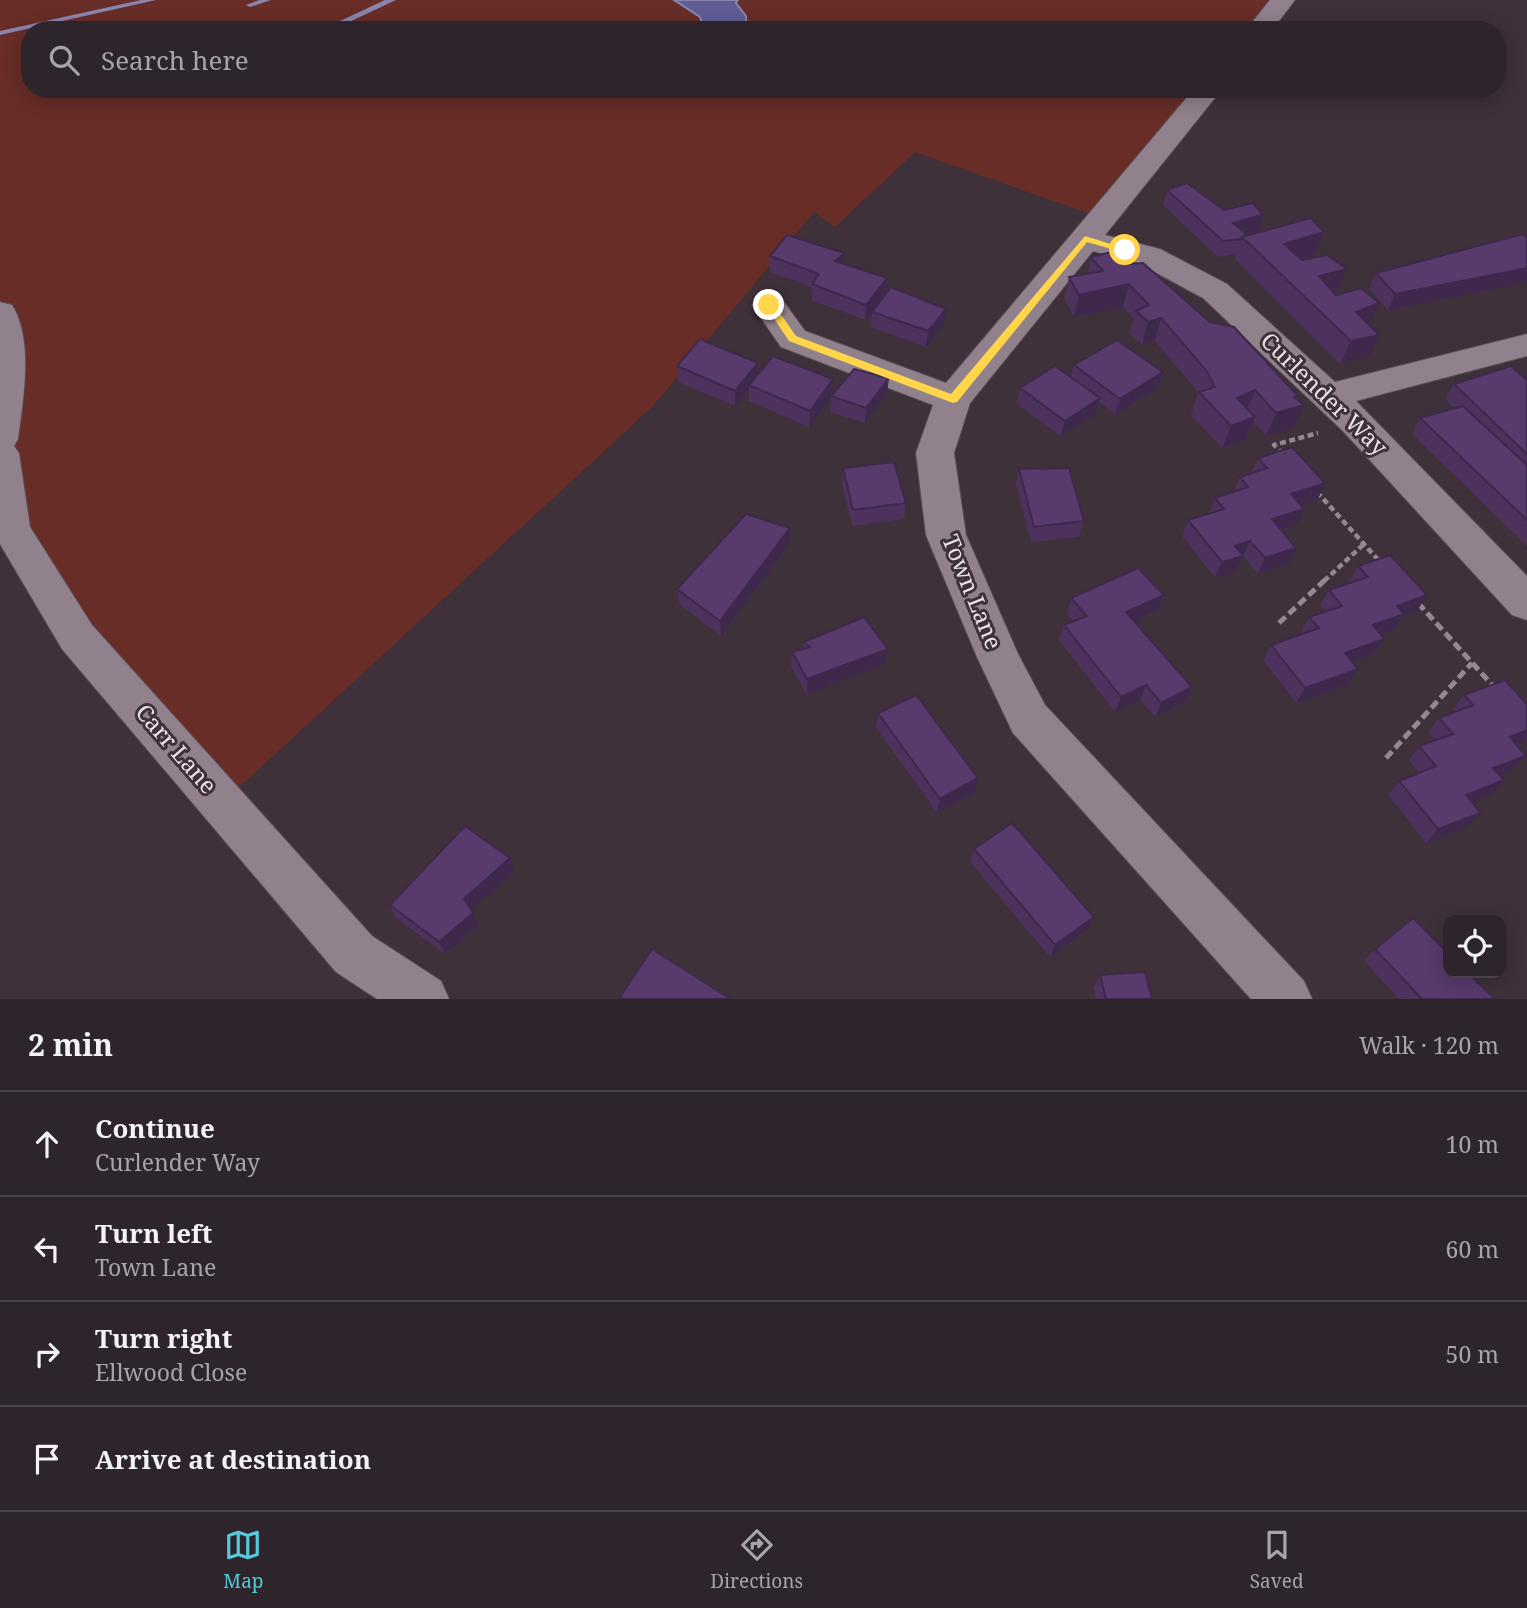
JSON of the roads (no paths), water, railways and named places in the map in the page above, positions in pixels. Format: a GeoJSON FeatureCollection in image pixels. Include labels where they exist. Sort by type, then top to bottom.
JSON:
{"type":"FeatureCollection","features":[{"type":"Feature","properties":{"kind":"street"},"geometry":{"type":"LineString","coordinates":[[1266,21],[1283,0]]}},
{"type":"Feature","properties":{"kind":"street","name":"Town Lane"},"geometry":{"type":"LineString","coordinates":[[1202,98],[953,399],[935,453],[946,535],[998,657],[1029,719],[1286,999]]}},
{"type":"Feature","properties":{"kind":"street","name":"Curlender Way"},"geometry":{"type":"LineString","coordinates":[[1085,239],[1149,256],[1215,291],[1356,422],[1527,603]]}},
{"type":"Feature","properties":{"kind":"street"},"geometry":{"type":"LineString","coordinates":[[769,305],[793,339],[953,399]]}},
{"type":"Feature","properties":{"kind":"street"},"geometry":{"type":"LineString","coordinates":[[0,313],[9,364],[0,439]]}},
{"type":"Feature","properties":{"kind":"street"},"geometry":{"type":"LineString","coordinates":[[1329,396],[1527,345]]}},
{"type":"Feature","properties":{"kind":"street","name":"Carr Lane"},"geometry":{"type":"LineString","coordinates":[[0,453],[11,528],[77,637],[354,954],[423,999]]}},
{"type":"Feature","properties":{"kind":"waterway"},"geometry":{"type":"LineString","coordinates":[[55,21],[152,0]]}},
{"type":"Feature","properties":{"kind":"waterway"},"geometry":{"type":"LineString","coordinates":[[250,5],[267,0]]}},
{"type":"Feature","properties":{"kind":"waterway"},"geometry":{"type":"LineString","coordinates":[[344,21],[392,0]]}},
{"type":"Feature","properties":{"kind":"waterway"},"geometry":{"type":"LineString","coordinates":[[0,33],[21,28]]}}]}
